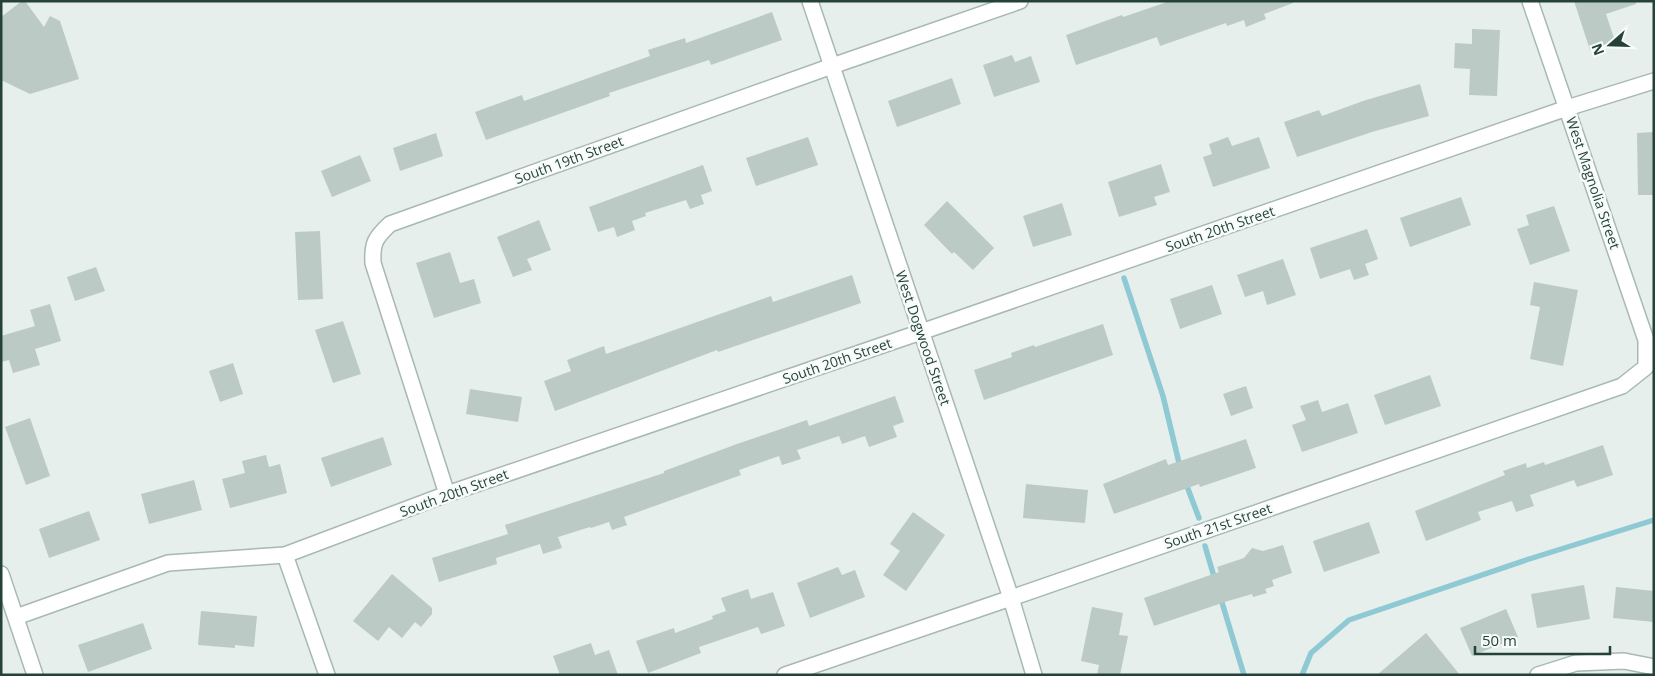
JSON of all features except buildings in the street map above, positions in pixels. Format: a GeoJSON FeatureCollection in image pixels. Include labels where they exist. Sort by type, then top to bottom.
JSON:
{"type":"FeatureCollection","features":[{"type":"Feature","properties":{"kind":"street","name":"West Dogwood Street"},"geometry":{"type":"LineString","coordinates":[[810,1],[1011,598],[1034,675]]}},
{"type":"Feature","properties":{"kind":"street","name":"South 19th Street"},"geometry":{"type":"LineString","coordinates":[[447,494],[373,263],[372,249],[378,236],[390,224],[1020,1]]}},
{"type":"Feature","properties":{"kind":"street","name":"West Magnolia Street"},"geometry":{"type":"LineString","coordinates":[[1530,1],[1646,340],[1646,367]]}},
{"type":"Feature","properties":{"kind":"street","name":"South 20th Street"},"geometry":{"type":"LineString","coordinates":[[16,617],[168,563],[284,555],[447,494],[1568,108],[1654,81]]}},
{"type":"Feature","properties":{"kind":"street","name":"South 21st Street"},"geometry":{"type":"LineString","coordinates":[[785,675],[1622,386],[1646,367]]}},
{"type":"Feature","properties":{"kind":"street"},"geometry":{"type":"LineString","coordinates":[[284,555],[327,675]]}},
{"type":"Feature","properties":{"kind":"street"},"geometry":{"type":"LineString","coordinates":[[1,574],[35,675]]}},
{"type":"Feature","properties":{"kind":"street"},"geometry":{"type":"LineString","coordinates":[[1538,675],[1576,663],[1624,661],[1654,667]]}},
{"type":"Feature","properties":{"kind":"waterway"},"geometry":{"type":"LineString","coordinates":[[1124,278],[1163,396],[1180,467]]}},
{"type":"Feature","properties":{"kind":"waterway"},"geometry":{"type":"LineString","coordinates":[[1185,481],[1199,518]]}},
{"type":"Feature","properties":{"kind":"waterway"},"geometry":{"type":"LineString","coordinates":[[1302,675],[1311,653],[1349,620],[1526,560],[1654,520]]}},
{"type":"Feature","properties":{"kind":"waterway"},"geometry":{"type":"LineString","coordinates":[[1205,546],[1215,580]]}},
{"type":"Feature","properties":{"kind":"waterway"},"geometry":{"type":"LineString","coordinates":[[1220,596],[1244,675]]}}]}
